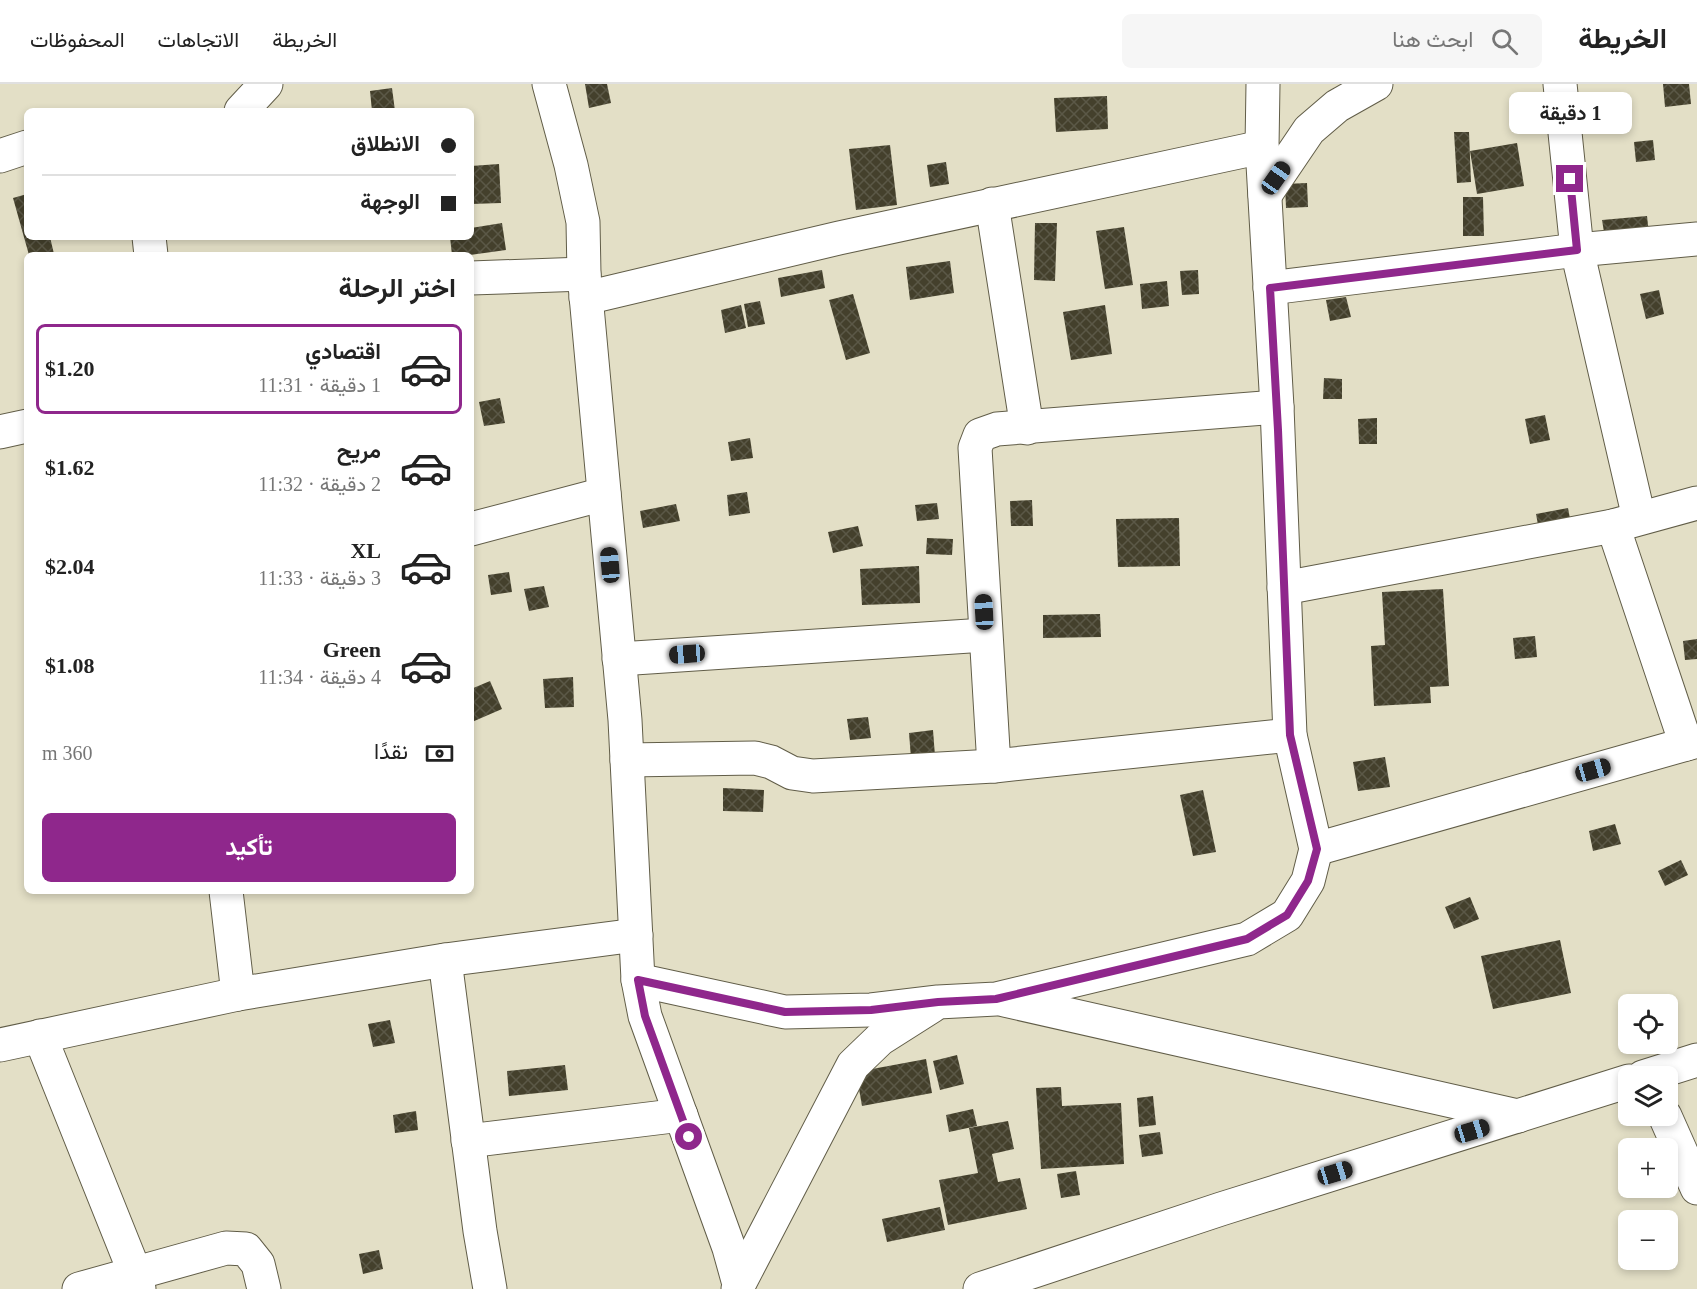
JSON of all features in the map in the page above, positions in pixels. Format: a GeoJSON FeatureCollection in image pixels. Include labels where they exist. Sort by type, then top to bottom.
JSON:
{"type":"FeatureCollection","features":[{"type":"Feature","properties":{"kind":"street"},"geometry":{"type":"LineString","coordinates":[[244,108],[266,84]]}},
{"type":"Feature","properties":{"kind":"street"},"geometry":{"type":"LineString","coordinates":[[549,84],[571,165],[583,222],[585,286],[627,760],[638,980],[645,1016],[729,1248],[739,1286]]}},
{"type":"Feature","properties":{"kind":"street"},"geometry":{"type":"LineString","coordinates":[[638,980],[785,1012],[871,1010],[938,1002],[996,999],[1247,939],[1287,915],[1308,881],[1317,849],[1290,735],[1277,407],[1262,147],[1263,84]]}},
{"type":"Feature","properties":{"kind":"street"},"geometry":{"type":"LineString","coordinates":[[1265,195],[1309,130],[1337,106],[1376,84]]}},
{"type":"Feature","properties":{"kind":"street"},"geometry":{"type":"LineString","coordinates":[[1317,849],[1691,743],[1626,522],[1577,250],[1560,84]]}},
{"type":"Feature","properties":{"kind":"street"},"geometry":{"type":"LineString","coordinates":[[474,278],[585,286],[1262,147]]}},
{"type":"Feature","properties":{"kind":"street"},"geometry":{"type":"LineString","coordinates":[[0,156],[24,148]]}},
{"type":"Feature","properties":{"kind":"street"},"geometry":{"type":"LineString","coordinates":[[992,204],[1027,428]]}},
{"type":"Feature","properties":{"kind":"street"},"geometry":{"type":"LineString","coordinates":[[1270,288],[1577,250],[1697,239]]}},
{"type":"Feature","properties":{"kind":"street"},"geometry":{"type":"LineString","coordinates":[[994,766],[975,448],[980,435],[997,429],[1277,407]]}},
{"type":"Feature","properties":{"kind":"street"},"geometry":{"type":"LineString","coordinates":[[0,432],[24,427]]}},
{"type":"Feature","properties":{"kind":"street"},"geometry":{"type":"LineString","coordinates":[[474,528],[604,494]]}},
{"type":"Feature","properties":{"kind":"street"},"geometry":{"type":"LineString","coordinates":[[1284,588],[1626,522],[1697,503]]}},
{"type":"Feature","properties":{"kind":"street"},"geometry":{"type":"LineString","coordinates":[[619,659],[985,635]]}},
{"type":"Feature","properties":{"kind":"street"},"geometry":{"type":"LineString","coordinates":[[627,760],[755,758],[771,762],[792,773],[813,776],[994,766],[1290,735]]}},
{"type":"Feature","properties":{"kind":"street"},"geometry":{"type":"LineString","coordinates":[[226,894],[238,994]]}},
{"type":"Feature","properties":{"kind":"street"},"geometry":{"type":"LineString","coordinates":[[0,1045],[238,994],[445,960],[636,935]]}},
{"type":"Feature","properties":{"kind":"street"},"geometry":{"type":"LineString","coordinates":[[445,960],[489,1289]]}},
{"type":"Feature","properties":{"kind":"street"},"geometry":{"type":"LineString","coordinates":[[996,999],[1518,1116]]}},
{"type":"Feature","properties":{"kind":"street"},"geometry":{"type":"LineString","coordinates":[[739,1286],[854,1065],[880,1039],[938,1002]]}},
{"type":"Feature","properties":{"kind":"street"},"geometry":{"type":"LineString","coordinates":[[40,1036],[137,1281]]}},
{"type":"Feature","properties":{"kind":"street"},"geometry":{"type":"LineString","coordinates":[[1678,1066],[1697,1060]]}},
{"type":"Feature","properties":{"kind":"street"},"geometry":{"type":"LineString","coordinates":[[980,1289],[1221,1209],[1618,1085]]}},
{"type":"Feature","properties":{"kind":"street"},"geometry":{"type":"LineString","coordinates":[[468,1141],[681,1115]]}},
{"type":"Feature","properties":{"kind":"street"},"geometry":{"type":"LineString","coordinates":[[1669,1126],[1697,1188]]}},
{"type":"Feature","properties":{"kind":"street"},"geometry":{"type":"LineString","coordinates":[[79,1289],[137,1281],[226,1248],[246,1249],[258,1264],[264,1289]]}},
{"type":"Feature","properties":{"kind":"building"},"geometry":{"type":"Polygon","coordinates":[[[585,84],[607,84],[611,103],[589,108],[585,84]]]}},
{"type":"Feature","properties":{"kind":"building"},"geometry":{"type":"Polygon","coordinates":[[[1663,84],[1689,84],[1691,104],[1665,107],[1663,84]]]}},
{"type":"Feature","properties":{"kind":"building"},"geometry":{"type":"Polygon","coordinates":[[[392,88],[395,108],[372,108],[370,91],[392,88]]]}},
{"type":"Feature","properties":{"kind":"building"},"geometry":{"type":"Polygon","coordinates":[[[1107,96],[1108,129],[1056,132],[1054,98],[1107,96]]]}},
{"type":"Feature","properties":{"kind":"building"},"geometry":{"type":"Polygon","coordinates":[[[1454,132],[1469,132],[1471,182],[1457,183],[1454,132]]]}},
{"type":"Feature","properties":{"kind":"building"},"geometry":{"type":"Polygon","coordinates":[[[1653,140],[1655,160],[1636,162],[1634,142],[1653,140]]]}},
{"type":"Feature","properties":{"kind":"building"},"geometry":{"type":"Polygon","coordinates":[[[1517,143],[1524,186],[1477,194],[1470,151],[1517,143]]]}},
{"type":"Feature","properties":{"kind":"building"},"geometry":{"type":"Polygon","coordinates":[[[890,145],[897,205],[856,210],[849,149],[890,145]]]}},
{"type":"Feature","properties":{"kind":"building"},"geometry":{"type":"Polygon","coordinates":[[[946,162],[949,184],[930,187],[927,165],[946,162]]]}},
{"type":"Feature","properties":{"kind":"building"},"geometry":{"type":"Polygon","coordinates":[[[499,164],[501,203],[474,204],[474,166],[499,164]]]}},
{"type":"Feature","properties":{"kind":"building"},"geometry":{"type":"Polygon","coordinates":[[[1307,183],[1308,207],[1286,208],[1285,184],[1307,183]]]}},
{"type":"Feature","properties":{"kind":"building"},"geometry":{"type":"Polygon","coordinates":[[[24,195],[24,237],[13,198],[24,195]]]}},
{"type":"Feature","properties":{"kind":"building"},"geometry":{"type":"Polygon","coordinates":[[[1463,197],[1483,197],[1484,236],[1463,236],[1463,197]]]}},
{"type":"Feature","properties":{"kind":"building"},"geometry":{"type":"Polygon","coordinates":[[[1647,216],[1649,234],[1605,238],[1602,220],[1647,216]]]}},
{"type":"Feature","properties":{"kind":"building"},"geometry":{"type":"Polygon","coordinates":[[[502,223],[506,250],[474,254],[474,252],[452,252],[450,240],[474,240],[474,228],[502,223]]]}},
{"type":"Feature","properties":{"kind":"building"},"geometry":{"type":"Polygon","coordinates":[[[1035,223],[1057,223],[1055,281],[1034,280],[1035,223]]]}},
{"type":"Feature","properties":{"kind":"building"},"geometry":{"type":"Polygon","coordinates":[[[1124,227],[1133,285],[1105,289],[1096,231],[1124,227]]]}},
{"type":"Feature","properties":{"kind":"building"},"geometry":{"type":"Polygon","coordinates":[[[25,240],[51,240],[54,252],[28,252],[25,240]]]}},
{"type":"Feature","properties":{"kind":"building"},"geometry":{"type":"Polygon","coordinates":[[[950,261],[954,293],[910,300],[906,267],[950,261]]]}},
{"type":"Feature","properties":{"kind":"building"},"geometry":{"type":"Polygon","coordinates":[[[822,270],[825,288],[781,297],[778,278],[822,270]]]}},
{"type":"Feature","properties":{"kind":"building"},"geometry":{"type":"Polygon","coordinates":[[[1198,270],[1199,294],[1182,295],[1180,271],[1198,270]]]}},
{"type":"Feature","properties":{"kind":"building"},"geometry":{"type":"Polygon","coordinates":[[[1167,281],[1169,306],[1142,309],[1140,284],[1167,281]]]}},
{"type":"Feature","properties":{"kind":"building"},"geometry":{"type":"Polygon","coordinates":[[[1659,290],[1664,314],[1646,319],[1640,294],[1659,290]]]}},
{"type":"Feature","properties":{"kind":"building"},"geometry":{"type":"Polygon","coordinates":[[[853,294],[870,353],[846,360],[829,300],[853,294]]]}},
{"type":"Feature","properties":{"kind":"building"},"geometry":{"type":"Polygon","coordinates":[[[1346,297],[1351,317],[1330,321],[1326,300],[1346,297]]]}},
{"type":"Feature","properties":{"kind":"building"},"geometry":{"type":"Polygon","coordinates":[[[760,301],[765,324],[748,327],[744,304],[760,301]]]}},
{"type":"Feature","properties":{"kind":"building"},"geometry":{"type":"Polygon","coordinates":[[[741,305],[746,328],[725,333],[721,310],[741,305]]]}},
{"type":"Feature","properties":{"kind":"building"},"geometry":{"type":"Polygon","coordinates":[[[1105,305],[1112,354],[1071,360],[1063,312],[1105,305]]]}},
{"type":"Feature","properties":{"kind":"building"},"geometry":{"type":"Polygon","coordinates":[[[1324,378],[1342,379],[1342,399],[1323,399],[1324,378]]]}},
{"type":"Feature","properties":{"kind":"building"},"geometry":{"type":"Polygon","coordinates":[[[500,398],[505,423],[484,426],[479,402],[500,398]]]}},
{"type":"Feature","properties":{"kind":"building"},"geometry":{"type":"Polygon","coordinates":[[[1545,415],[1550,440],[1530,444],[1525,419],[1545,415]]]}},
{"type":"Feature","properties":{"kind":"building"},"geometry":{"type":"Polygon","coordinates":[[[1377,418],[1377,444],[1359,444],[1358,419],[1377,418]]]}},
{"type":"Feature","properties":{"kind":"building"},"geometry":{"type":"Polygon","coordinates":[[[750,438],[753,458],[731,461],[728,442],[750,438]]]}},
{"type":"Feature","properties":{"kind":"building"},"geometry":{"type":"Polygon","coordinates":[[[747,492],[750,513],[729,516],[727,495],[747,492]]]}},
{"type":"Feature","properties":{"kind":"building"},"geometry":{"type":"Polygon","coordinates":[[[1032,500],[1033,526],[1011,526],[1010,501],[1032,500]]]}},
{"type":"Feature","properties":{"kind":"building"},"geometry":{"type":"Polygon","coordinates":[[[937,503],[939,519],[917,521],[915,505],[937,503]]]}},
{"type":"Feature","properties":{"kind":"building"},"geometry":{"type":"Polygon","coordinates":[[[676,504],[680,521],[643,528],[640,511],[676,504]]]}},
{"type":"Feature","properties":{"kind":"building"},"geometry":{"type":"Polygon","coordinates":[[[1568,508],[1572,529],[1540,535],[1536,514],[1568,508]]]}},
{"type":"Feature","properties":{"kind":"building"},"geometry":{"type":"Polygon","coordinates":[[[1179,518],[1180,566],[1118,567],[1116,519],[1179,518]]]}},
{"type":"Feature","properties":{"kind":"building"},"geometry":{"type":"Polygon","coordinates":[[[858,526],[863,546],[833,553],[828,532],[858,526]]]}},
{"type":"Feature","properties":{"kind":"building"},"geometry":{"type":"Polygon","coordinates":[[[927,538],[953,539],[952,555],[926,554],[927,538]]]}},
{"type":"Feature","properties":{"kind":"building"},"geometry":{"type":"Polygon","coordinates":[[[919,566],[920,603],[862,605],[860,569],[919,566]]]}},
{"type":"Feature","properties":{"kind":"building"},"geometry":{"type":"Polygon","coordinates":[[[509,572],[512,592],[491,595],[488,575],[509,572]]]}},
{"type":"Feature","properties":{"kind":"building"},"geometry":{"type":"Polygon","coordinates":[[[544,586],[549,607],[529,611],[524,589],[544,586]]]}},
{"type":"Feature","properties":{"kind":"building"},"geometry":{"type":"Polygon","coordinates":[[[1443,589],[1449,686],[1430,687],[1431,703],[1374,706],[1371,646],[1385,645],[1382,592],[1443,589]]]}},
{"type":"Feature","properties":{"kind":"building"},"geometry":{"type":"Polygon","coordinates":[[[1100,614],[1101,637],[1043,638],[1043,615],[1100,614]]]}},
{"type":"Feature","properties":{"kind":"building"},"geometry":{"type":"Polygon","coordinates":[[[1535,636],[1537,657],[1515,659],[1513,638],[1535,636]]]}},
{"type":"Feature","properties":{"kind":"building"},"geometry":{"type":"Polygon","coordinates":[[[1697,639],[1697,659],[1685,660],[1683,641],[1697,639]]]}},
{"type":"Feature","properties":{"kind":"building"},"geometry":{"type":"Polygon","coordinates":[[[573,677],[574,707],[545,708],[543,679],[573,677]]]}},
{"type":"Feature","properties":{"kind":"building"},"geometry":{"type":"Polygon","coordinates":[[[490,681],[502,709],[474,721],[474,688],[490,681]]]}},
{"type":"Feature","properties":{"kind":"building"},"geometry":{"type":"Polygon","coordinates":[[[868,717],[871,738],[850,740],[847,719],[868,717]]]}},
{"type":"Feature","properties":{"kind":"building"},"geometry":{"type":"Polygon","coordinates":[[[933,730],[935,756],[911,758],[909,733],[933,730]]]}},
{"type":"Feature","properties":{"kind":"building"},"geometry":{"type":"Polygon","coordinates":[[[1385,757],[1390,787],[1358,791],[1353,762],[1385,757]]]}},
{"type":"Feature","properties":{"kind":"building"},"geometry":{"type":"Polygon","coordinates":[[[723,788],[764,790],[763,812],[723,811],[723,788]]]}},
{"type":"Feature","properties":{"kind":"building"},"geometry":{"type":"Polygon","coordinates":[[[1203,790],[1216,852],[1193,856],[1180,795],[1203,790]]]}},
{"type":"Feature","properties":{"kind":"building"},"geometry":{"type":"Polygon","coordinates":[[[1615,824],[1621,844],[1593,851],[1589,831],[1615,824]]]}},
{"type":"Feature","properties":{"kind":"building"},"geometry":{"type":"Polygon","coordinates":[[[1681,860],[1688,875],[1665,886],[1658,871],[1681,860]]]}},
{"type":"Feature","properties":{"kind":"building"},"geometry":{"type":"Polygon","coordinates":[[[1470,897],[1479,919],[1454,929],[1445,907],[1470,897]]]}},
{"type":"Feature","properties":{"kind":"building"},"geometry":{"type":"Polygon","coordinates":[[[1560,940],[1571,993],[1493,1009],[1481,956],[1560,940]]]}},
{"type":"Feature","properties":{"kind":"building"},"geometry":{"type":"Polygon","coordinates":[[[390,1020],[395,1043],[373,1047],[368,1024],[390,1020]]]}},
{"type":"Feature","properties":{"kind":"building"},"geometry":{"type":"Polygon","coordinates":[[[957,1055],[964,1084],[940,1090],[933,1061],[957,1055]]]}},
{"type":"Feature","properties":{"kind":"building"},"geometry":{"type":"Polygon","coordinates":[[[926,1059],[932,1093],[862,1106],[856,1072],[926,1059]]]}},
{"type":"Feature","properties":{"kind":"building"},"geometry":{"type":"Polygon","coordinates":[[[565,1065],[568,1090],[509,1096],[507,1071],[565,1065]]]}},
{"type":"Feature","properties":{"kind":"building"},"geometry":{"type":"Polygon","coordinates":[[[1061,1087],[1062,1106],[1121,1103],[1124,1164],[1041,1169],[1036,1088],[1061,1087]]]}},
{"type":"Feature","properties":{"kind":"building"},"geometry":{"type":"Polygon","coordinates":[[[1153,1096],[1156,1125],[1139,1127],[1137,1098],[1153,1096]]]}},
{"type":"Feature","properties":{"kind":"building"},"geometry":{"type":"Polygon","coordinates":[[[973,1109],[977,1126],[949,1132],[946,1115],[973,1109]]]}},
{"type":"Feature","properties":{"kind":"building"},"geometry":{"type":"Polygon","coordinates":[[[416,1111],[418,1130],[395,1133],[393,1115],[416,1111]]]}},
{"type":"Feature","properties":{"kind":"building"},"geometry":{"type":"Polygon","coordinates":[[[1008,1121],[1014,1149],[992,1154],[998,1182],[1020,1178],[1027,1209],[948,1225],[939,1180],[978,1173],[969,1128],[1008,1121]]]}},
{"type":"Feature","properties":{"kind":"building"},"geometry":{"type":"Polygon","coordinates":[[[1160,1132],[1163,1154],[1142,1157],[1139,1135],[1160,1132]]]}},
{"type":"Feature","properties":{"kind":"building"},"geometry":{"type":"Polygon","coordinates":[[[1076,1171],[1080,1195],[1061,1198],[1057,1174],[1076,1171]]]}},
{"type":"Feature","properties":{"kind":"building"},"geometry":{"type":"Polygon","coordinates":[[[940,1207],[945,1230],[887,1242],[882,1219],[940,1207]]]}},
{"type":"Feature","properties":{"kind":"building"},"geometry":{"type":"Polygon","coordinates":[[[379,1250],[383,1269],[363,1274],[359,1254],[379,1250]]]}},
{"type":"Feature","properties":{"kind":"route"},"geometry":{"type":"LineString","coordinates":[[689,1137],[645,1016],[638,980],[785,1012],[871,1010],[938,1002],[996,999],[1247,939],[1287,915],[1308,881],[1317,849],[1290,735],[1270,288],[1577,250],[1570,179]]}}]}
